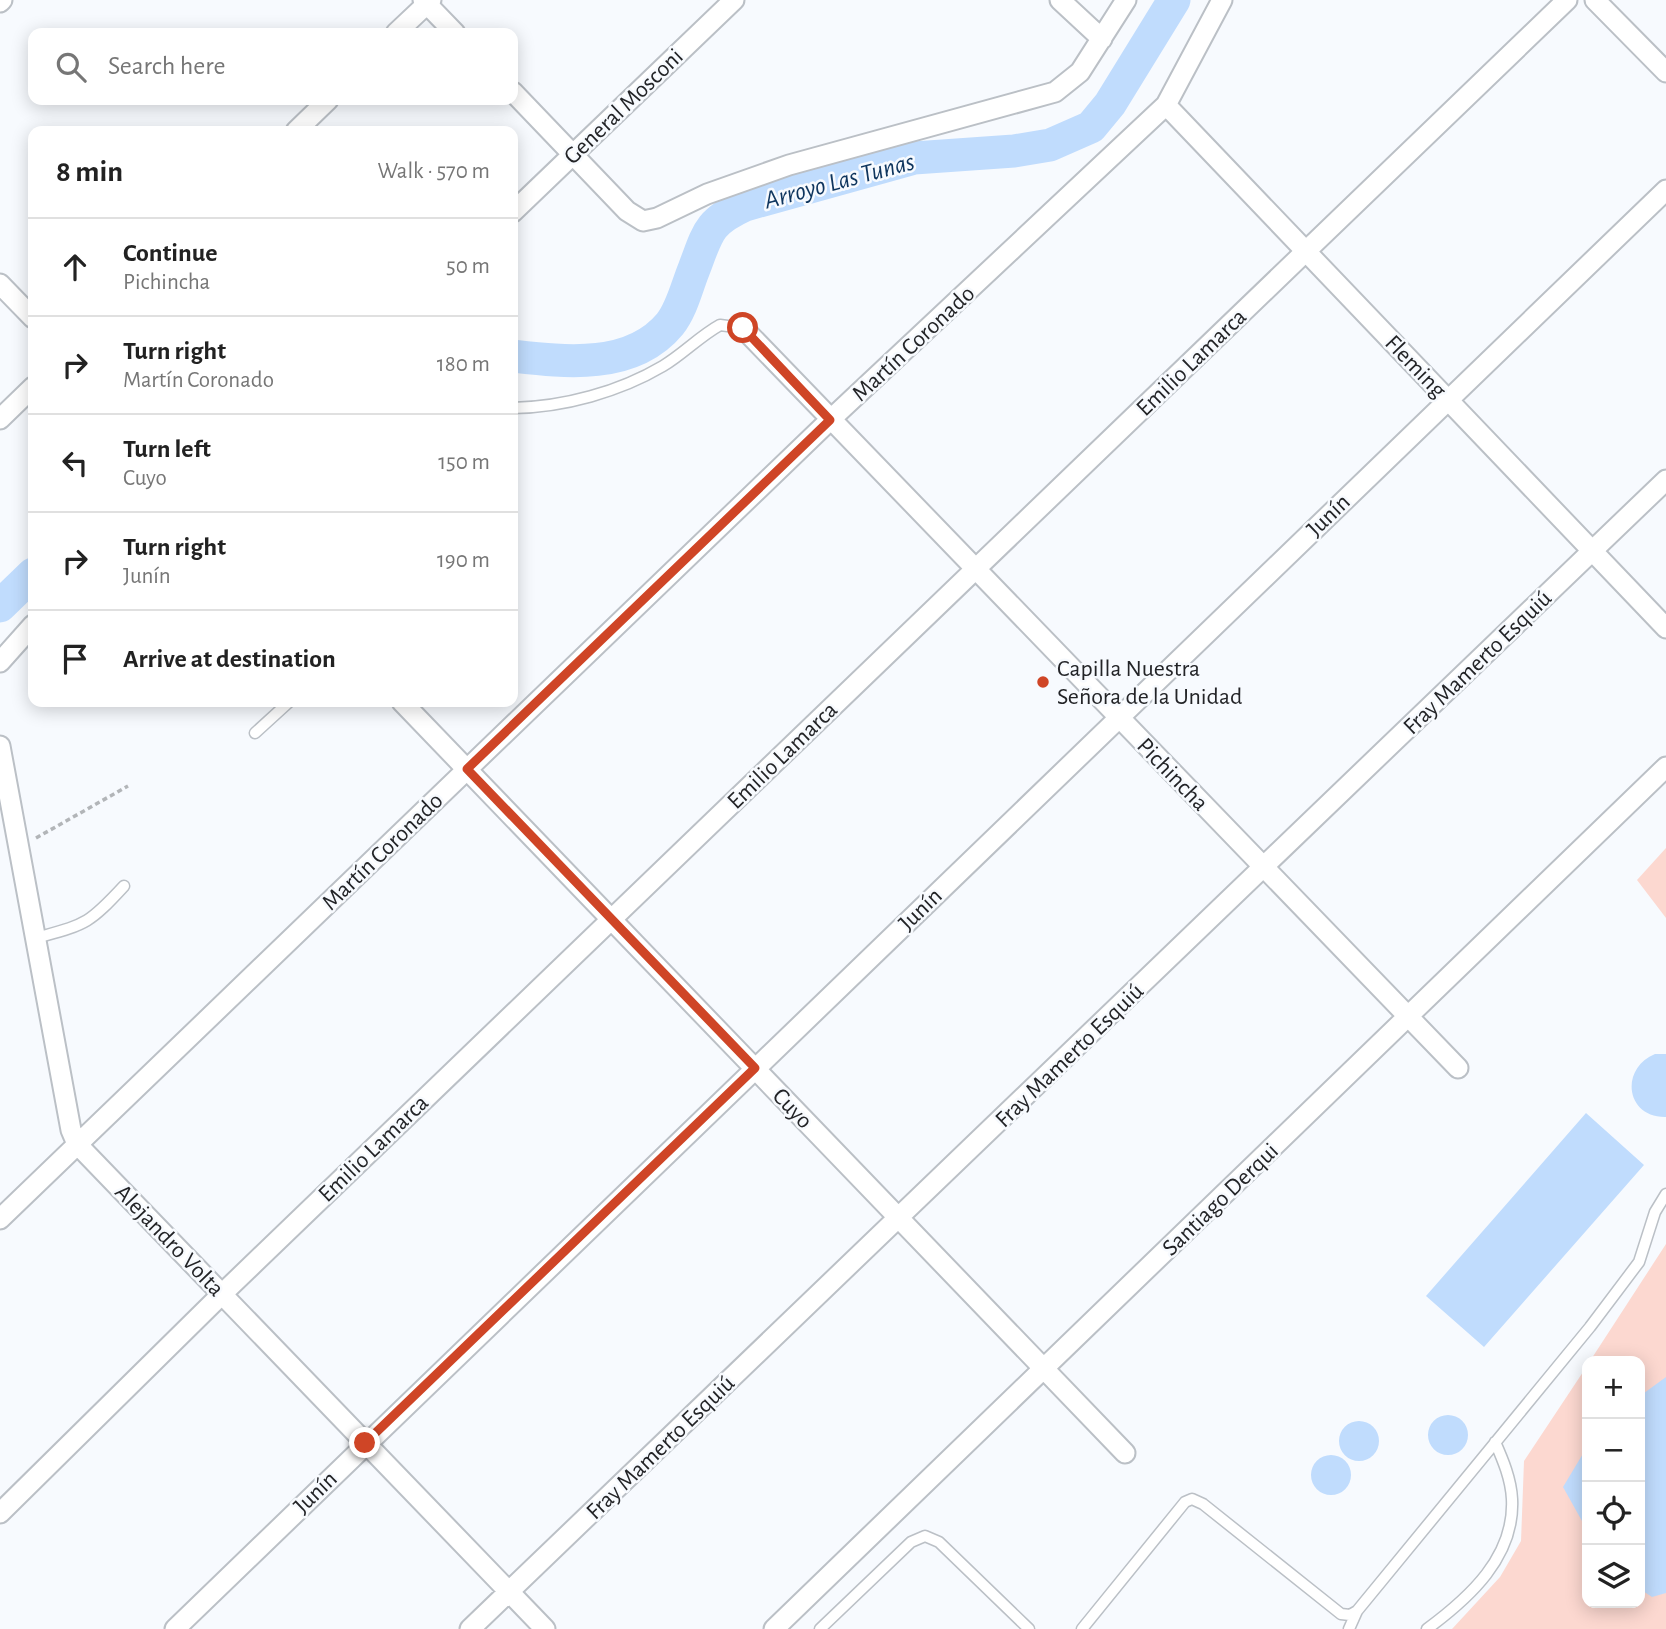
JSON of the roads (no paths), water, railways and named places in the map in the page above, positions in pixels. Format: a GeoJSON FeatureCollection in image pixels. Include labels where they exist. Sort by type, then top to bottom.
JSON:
{"type":"FeatureCollection","features":[{"type":"Feature","properties":{"kind":"street","name":"General Mosconi"},"geometry":{"type":"LineString","coordinates":[[518,207],[734,0]]}},
{"type":"Feature","properties":{"kind":"street"},"geometry":{"type":"LineString","coordinates":[[1060,0],[1102,39]]}},
{"type":"Feature","properties":{"kind":"street"},"geometry":{"type":"LineString","coordinates":[[518,97],[627,211],[643,221],[657,218],[707,194],[789,165],[1055,93],[1080,72],[1126,0]]}},
{"type":"Feature","properties":{"kind":"street","name":"Martín Coronado"},"geometry":{"type":"LineString","coordinates":[[0,1219],[830,420],[1166,106],[1223,0]]}},
{"type":"Feature","properties":{"kind":"street","name":"Emilio Lamarca"},"geometry":{"type":"LineString","coordinates":[[0,1513],[222,1294],[1567,0]]}},
{"type":"Feature","properties":{"kind":"street"},"geometry":{"type":"LineString","coordinates":[[1595,0],[1666,72]]}},
{"type":"Feature","properties":{"kind":"street"},"geometry":{"type":"LineString","coordinates":[[401,28],[427,1],[451,28]]}},
{"type":"Feature","properties":{"kind":"street"},"geometry":{"type":"LineString","coordinates":[[301,126],[323,105]]}},
{"type":"Feature","properties":{"kind":"street","name":"Fleming"},"geometry":{"type":"LineString","coordinates":[[1166,106],[1666,628]]}},
{"type":"Feature","properties":{"kind":"street","name":"Junín"},"geometry":{"type":"LineString","coordinates":[[175,1629],[1666,190]]}},
{"type":"Feature","properties":{"kind":"street"},"geometry":{"type":"LineString","coordinates":[[0,284],[28,313]]}},
{"type":"Feature","properties":{"kind":"street","name":"Pichincha"},"geometry":{"type":"LineString","coordinates":[[743,328],[1458,1069]]}},
{"type":"Feature","properties":{"kind":"street"},"geometry":{"type":"LineString","coordinates":[[0,419],[28,392]]}},
{"type":"Feature","properties":{"kind":"street","name":"Fray Mamerto Esquiú"},"geometry":{"type":"LineString","coordinates":[[470,1629],[900,1219],[1666,480]]}},
{"type":"Feature","properties":{"kind":"street"},"geometry":{"type":"LineString","coordinates":[[0,662],[28,631]]}},
{"type":"Feature","properties":{"kind":"street","name":"Cuyo"},"geometry":{"type":"LineString","coordinates":[[407,707],[1125,1453]]}},
{"type":"Feature","properties":{"kind":"street","name":"Alejandro Volta"},"geometry":{"type":"LineString","coordinates":[[0,746],[71,1130],[78,1144],[545,1629]]}},
{"type":"Feature","properties":{"kind":"street","name":"Santiago Derqui"},"geometry":{"type":"LineString","coordinates":[[774,1629],[1666,767]]}},
{"type":"Feature","properties":{"kind":"lane"},"geometry":{"type":"LineString","coordinates":[[518,408],[548,406],[606,391],[661,367],[720,325],[729,324],[743,328]]}},
{"type":"Feature","properties":{"kind":"lane"},"geometry":{"type":"LineString","coordinates":[[256,733],[284,707]]}},
{"type":"Feature","properties":{"kind":"lane"},"geometry":{"type":"LineString","coordinates":[[36,938],[93,920],[124,886]]}},
{"type":"Feature","properties":{"kind":"lane"},"geometry":{"type":"LineString","coordinates":[[1349,1629],[1357,1611],[1639,1262],[1655,1212],[1666,1194]]}},
{"type":"Feature","properties":{"kind":"lane"},"geometry":{"type":"LineString","coordinates":[[1427,1629],[1482,1583],[1498,1559],[1512,1500],[1508,1473],[1495,1442]]}},
{"type":"Feature","properties":{"kind":"lane"},"geometry":{"type":"LineString","coordinates":[[1083,1629],[1185,1502],[1192,1499],[1203,1504],[1341,1614],[1350,1615],[1357,1611]]}},
{"type":"Feature","properties":{"kind":"lane"},"geometry":{"type":"LineString","coordinates":[[821,1629],[911,1542],[925,1536],[939,1542],[1029,1629]]}},
{"type":"Feature","properties":{"kind":"water"},"geometry":{"type":"Polygon","coordinates":[[[1655,1054],[1666,1054],[1666,1117],[1642,1110],[1632,1092],[1636,1070],[1643,1061],[1655,1054]]]}},
{"type":"Feature","properties":{"kind":"water"},"geometry":{"type":"Polygon","coordinates":[[[1586,1113],[1644,1165],[1484,1347],[1426,1296],[1586,1113]]]}},
{"type":"Feature","properties":{"kind":"water"},"geometry":{"type":"Polygon","coordinates":[[[1666,1377],[1666,1593],[1652,1597],[1645,1592],[1645,1392],[1666,1377]]]}},
{"type":"Feature","properties":{"kind":"water"},"geometry":{"type":"Polygon","coordinates":[[[1448,1415],[1462,1421],[1468,1435],[1462,1449],[1448,1455],[1434,1449],[1428,1435],[1434,1421],[1448,1415]]]}},
{"type":"Feature","properties":{"kind":"water"},"geometry":{"type":"Polygon","coordinates":[[[1359,1421],[1373,1427],[1379,1441],[1373,1455],[1359,1461],[1345,1455],[1339,1441],[1345,1427],[1359,1421]]]}},
{"type":"Feature","properties":{"kind":"water"},"geometry":{"type":"Polygon","coordinates":[[[1331,1455],[1345,1461],[1351,1475],[1345,1489],[1331,1495],[1317,1489],[1311,1475],[1317,1461],[1331,1455]]]}},
{"type":"Feature","properties":{"kind":"water"},"geometry":{"type":"Polygon","coordinates":[[[1582,1455],[1582,1521],[1563,1487],[1582,1455]]]}},
{"type":"Feature","properties":{"kind":"waterway","name":"Arroyo Las Tunas"},"geometry":{"type":"LineString","coordinates":[[518,356],[597,360],[637,349],[654,339],[670,324],[678,311],[711,230],[723,217],[745,205],[914,158],[1014,151],[1050,145],[1091,127],[1110,104],[1174,0]]}},
{"type":"Feature","properties":{"kind":"waterway","name":"Arroyo Las Tunas"},"geometry":{"type":"LineString","coordinates":[[0,606],[28,579]]}},
{"type":"Feature","properties":{"kind":"place","name":"Capilla Nuestra Señora de la Unidad"},"geometry":{"type":"Point","coordinates":[1043,682]}}]}
